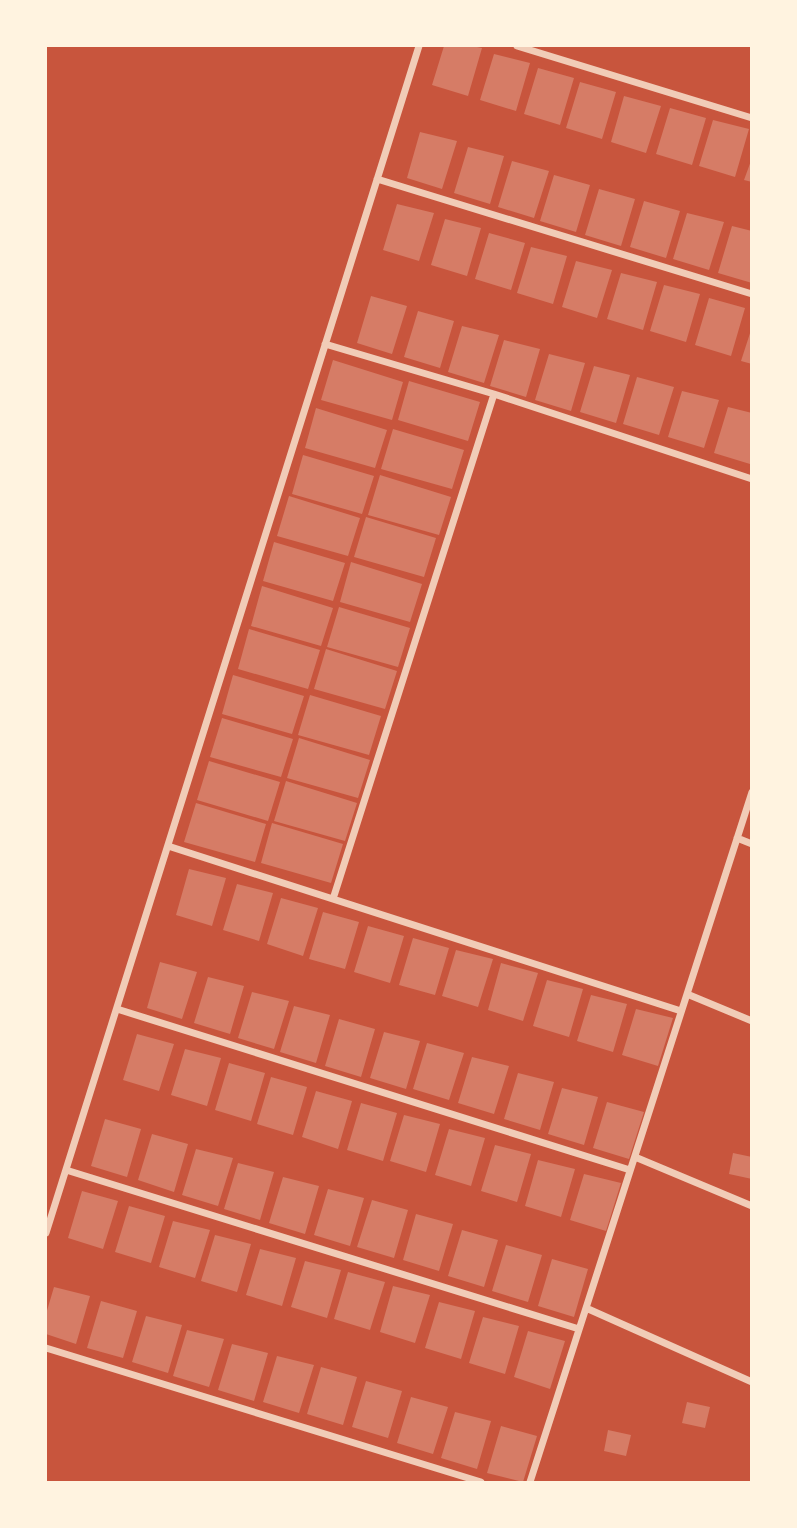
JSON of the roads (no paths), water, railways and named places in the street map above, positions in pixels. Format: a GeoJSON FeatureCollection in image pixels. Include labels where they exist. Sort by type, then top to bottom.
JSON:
{"type":"FeatureCollection","features":[{"type":"Feature","properties":{"kind":"street"},"geometry":{"type":"LineString","coordinates":[[46,1233],[419,46]]}},
{"type":"Feature","properties":{"kind":"street"},"geometry":{"type":"LineString","coordinates":[[517,46],[751,118]]}},
{"type":"Feature","properties":{"kind":"street"},"geometry":{"type":"LineString","coordinates":[[377,179],[751,294]]}},
{"type":"Feature","properties":{"kind":"street"},"geometry":{"type":"LineString","coordinates":[[325,344],[494,394],[751,479]]}},
{"type":"Feature","properties":{"kind":"street"},"geometry":{"type":"LineString","coordinates":[[333,899],[494,394]]}},
{"type":"Feature","properties":{"kind":"street"},"geometry":{"type":"LineString","coordinates":[[530,1482],[751,792]]}},
{"type":"Feature","properties":{"kind":"street"},"geometry":{"type":"LineString","coordinates":[[737,838],[751,844]]}},
{"type":"Feature","properties":{"kind":"street"},"geometry":{"type":"LineString","coordinates":[[168,846],[681,1011]]}},
{"type":"Feature","properties":{"kind":"street"},"geometry":{"type":"LineString","coordinates":[[687,994],[751,1021]]}},
{"type":"Feature","properties":{"kind":"street"},"geometry":{"type":"LineString","coordinates":[[117,1009],[630,1170]]}},
{"type":"Feature","properties":{"kind":"street"},"geometry":{"type":"LineString","coordinates":[[635,1157],[751,1206]]}},
{"type":"Feature","properties":{"kind":"street"},"geometry":{"type":"LineString","coordinates":[[66,1170],[579,1329]]}},
{"type":"Feature","properties":{"kind":"street"},"geometry":{"type":"LineString","coordinates":[[586,1308],[751,1382]]}},
{"type":"Feature","properties":{"kind":"street"},"geometry":{"type":"LineString","coordinates":[[46,1348],[481,1482]]}}]}
